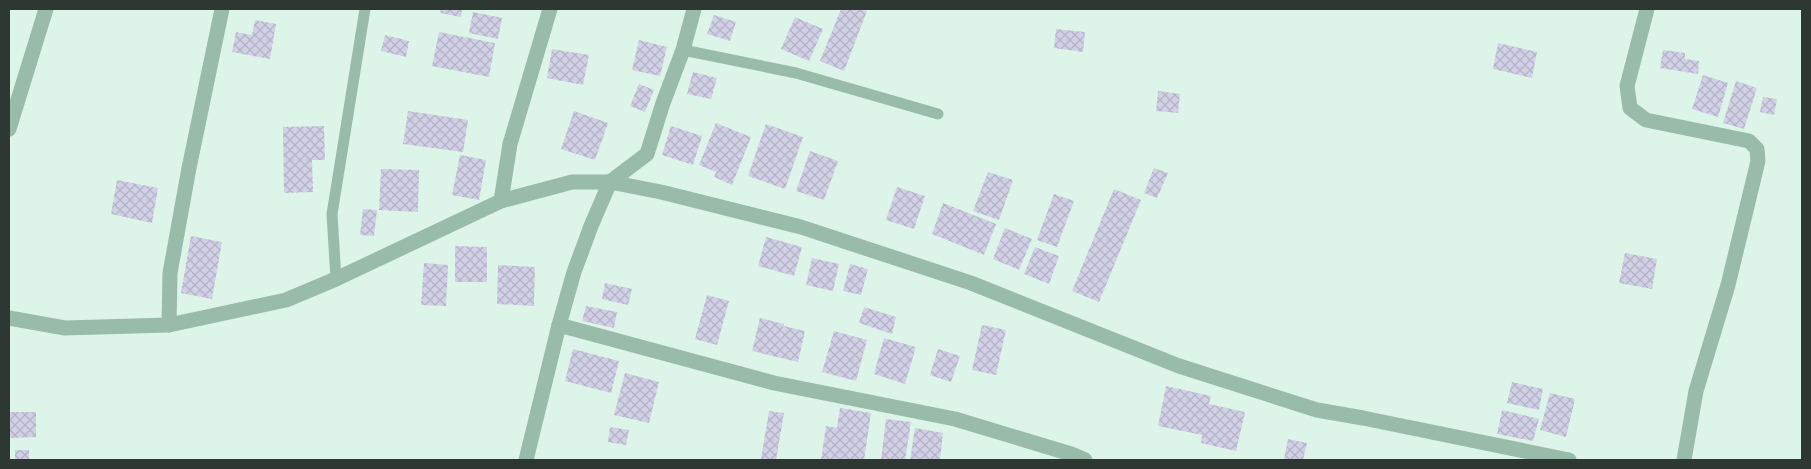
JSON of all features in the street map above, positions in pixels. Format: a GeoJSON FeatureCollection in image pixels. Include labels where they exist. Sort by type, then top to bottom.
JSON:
{"type":"FeatureCollection","features":[{"type":"Feature","properties":{"kind":"street"},"geometry":{"type":"LineString","coordinates":[[9,129],[46,9]]}},
{"type":"Feature","properties":{"kind":"street"},"geometry":{"type":"LineString","coordinates":[[169,325],[170,273],[188,168],[222,9]]}},
{"type":"Feature","properties":{"kind":"street"},"geometry":{"type":"LineString","coordinates":[[501,201],[510,144],[550,9]]}},
{"type":"Feature","properties":{"kind":"street"},"geometry":{"type":"LineString","coordinates":[[526,460],[558,326],[574,272],[591,226],[610,182],[647,154],[663,103],[683,50],[694,9]]}},
{"type":"Feature","properties":{"kind":"street"},"geometry":{"type":"LineString","coordinates":[[1647,9],[1627,86],[1630,108],[1646,120],[1749,141],[1757,148],[1758,161],[1728,285],[1696,391],[1684,460]]}},
{"type":"Feature","properties":{"kind":"street"},"geometry":{"type":"LineString","coordinates":[[9,318],[65,328],[169,325],[286,300],[336,279],[501,201],[572,182],[610,182],[661,192],[801,227],[971,283],[1179,366],[1317,410],[1569,460]]}},
{"type":"Feature","properties":{"kind":"street"},"geometry":{"type":"LineString","coordinates":[[558,326],[774,382],[956,419],[1085,460]]}},
{"type":"Feature","properties":{"kind":"lane"},"geometry":{"type":"LineString","coordinates":[[336,279],[332,214],[365,9]]}},
{"type":"Feature","properties":{"kind":"lane"},"geometry":{"type":"LineString","coordinates":[[683,50],[796,73],[938,114]]}},
{"type":"Feature","properties":{"kind":"building"},"geometry":{"type":"Polygon","coordinates":[[[441,9],[462,9],[461,17],[440,13],[441,9]]]}},
{"type":"Feature","properties":{"kind":"building"},"geometry":{"type":"Polygon","coordinates":[[[841,9],[861,9],[867,11],[844,71],[820,61],[841,9]]]}},
{"type":"Feature","properties":{"kind":"building"},"geometry":{"type":"Polygon","coordinates":[[[473,12],[502,18],[498,39],[469,33],[473,12]]]}},
{"type":"Feature","properties":{"kind":"building"},"geometry":{"type":"Polygon","coordinates":[[[714,15],[736,22],[730,41],[707,34],[714,15]]]}},
{"type":"Feature","properties":{"kind":"building"},"geometry":{"type":"Polygon","coordinates":[[[795,17],[823,29],[809,61],[781,49],[795,17]]]}},
{"type":"Feature","properties":{"kind":"building"},"geometry":{"type":"Polygon","coordinates":[[[255,20],[276,24],[270,59],[232,52],[236,32],[252,35],[255,20]]]}},
{"type":"Feature","properties":{"kind":"building"},"geometry":{"type":"Polygon","coordinates":[[[1056,29],[1085,32],[1083,52],[1054,48],[1056,29]]]}},
{"type":"Feature","properties":{"kind":"building"},"geometry":{"type":"Polygon","coordinates":[[[439,32],[495,43],[489,77],[432,66],[439,32]]]}},
{"type":"Feature","properties":{"kind":"building"},"geometry":{"type":"Polygon","coordinates":[[[385,35],[409,41],[406,57],[381,51],[385,35]]]}},
{"type":"Feature","properties":{"kind":"building"},"geometry":{"type":"Polygon","coordinates":[[[639,40],[667,47],[660,76],[632,70],[639,40]]]}},
{"type":"Feature","properties":{"kind":"building"},"geometry":{"type":"Polygon","coordinates":[[[1498,43],[1537,52],[1532,78],[1493,69],[1498,43]]]}},
{"type":"Feature","properties":{"kind":"building"},"geometry":{"type":"Polygon","coordinates":[[[552,49],[589,55],[583,85],[547,78],[552,49]]]}},
{"type":"Feature","properties":{"kind":"building"},"geometry":{"type":"Polygon","coordinates":[[[1663,50],[1685,53],[1685,59],[1699,61],[1698,74],[1660,68],[1663,50]]]}},
{"type":"Feature","properties":{"kind":"building"},"geometry":{"type":"Polygon","coordinates":[[[693,72],[717,78],[711,99],[687,94],[693,72]]]}},
{"type":"Feature","properties":{"kind":"building"},"geometry":{"type":"Polygon","coordinates":[[[1703,75],[1728,83],[1718,117],[1692,109],[1703,75]]]}},
{"type":"Feature","properties":{"kind":"building"},"geometry":{"type":"Polygon","coordinates":[[[1736,81],[1757,88],[1744,129],[1723,123],[1736,81]]]}},
{"type":"Feature","properties":{"kind":"building"},"geometry":{"type":"Polygon","coordinates":[[[639,84],[654,90],[645,112],[630,106],[639,84]]]}},
{"type":"Feature","properties":{"kind":"building"},"geometry":{"type":"Polygon","coordinates":[[[1158,91],[1180,94],[1178,113],[1156,111],[1158,91]]]}},
{"type":"Feature","properties":{"kind":"building"},"geometry":{"type":"Polygon","coordinates":[[[1763,97],[1777,99],[1774,115],[1760,112],[1763,97]]]}},
{"type":"Feature","properties":{"kind":"building"},"geometry":{"type":"Polygon","coordinates":[[[408,111],[468,120],[463,152],[403,144],[408,111]]]}},
{"type":"Feature","properties":{"kind":"building"},"geometry":{"type":"Polygon","coordinates":[[[574,111],[608,123],[595,160],[561,149],[574,111]]]}},
{"type":"Feature","properties":{"kind":"building"},"geometry":{"type":"Polygon","coordinates":[[[716,123],[751,137],[732,185],[714,177],[716,172],[699,165],[716,123]]]}},
{"type":"Feature","properties":{"kind":"building"},"geometry":{"type":"Polygon","coordinates":[[[766,124],[803,137],[785,189],[748,176],[766,124]]]}},
{"type":"Feature","properties":{"kind":"building"},"geometry":{"type":"Polygon","coordinates":[[[324,126],[325,160],[312,160],[313,192],[284,193],[283,127],[324,126]]]}},
{"type":"Feature","properties":{"kind":"building"},"geometry":{"type":"Polygon","coordinates":[[[671,126],[702,136],[693,165],[662,155],[671,126]]]}},
{"type":"Feature","properties":{"kind":"building"},"geometry":{"type":"Polygon","coordinates":[[[810,151],[838,161],[824,200],[796,191],[810,151]]]}},
{"type":"Feature","properties":{"kind":"building"},"geometry":{"type":"Polygon","coordinates":[[[460,155],[486,160],[479,200],[452,195],[460,155]]]}},
{"type":"Feature","properties":{"kind":"building"},"geometry":{"type":"Polygon","coordinates":[[[1154,168],[1168,173],[1157,198],[1144,193],[1154,168]]]}},
{"type":"Feature","properties":{"kind":"building"},"geometry":{"type":"Polygon","coordinates":[[[381,169],[419,170],[418,212],[379,210],[381,169]]]}},
{"type":"Feature","properties":{"kind":"building"},"geometry":{"type":"Polygon","coordinates":[[[988,172],[1013,180],[999,220],[973,211],[988,172]]]}},
{"type":"Feature","properties":{"kind":"building"},"geometry":{"type":"Polygon","coordinates":[[[117,180],[158,188],[152,223],[111,214],[117,180]]]}},
{"type":"Feature","properties":{"kind":"building"},"geometry":{"type":"Polygon","coordinates":[[[897,187],[925,196],[914,229],[886,220],[897,187]]]}},
{"type":"Feature","properties":{"kind":"building"},"geometry":{"type":"Polygon","coordinates":[[[1114,189],[1141,200],[1099,302],[1072,291],[1114,189]]]}},
{"type":"Feature","properties":{"kind":"building"},"geometry":{"type":"Polygon","coordinates":[[[1054,194],[1074,201],[1057,247],[1037,240],[1054,194]]]}},
{"type":"Feature","properties":{"kind":"building"},"geometry":{"type":"Polygon","coordinates":[[[943,203],[996,224],[984,255],[932,234],[943,203]]]}},
{"type":"Feature","properties":{"kind":"building"},"geometry":{"type":"Polygon","coordinates":[[[363,209],[377,210],[374,236],[360,235],[363,209]]]}},
{"type":"Feature","properties":{"kind":"building"},"geometry":{"type":"Polygon","coordinates":[[[1005,228],[1032,239],[1019,270],[993,259],[1005,228]]]}},
{"type":"Feature","properties":{"kind":"building"},"geometry":{"type":"Polygon","coordinates":[[[191,236],[222,242],[212,299],[181,293],[191,236]]]}},
{"type":"Feature","properties":{"kind":"building"},"geometry":{"type":"Polygon","coordinates":[[[766,237],[802,247],[794,276],[758,266],[766,237]]]}},
{"type":"Feature","properties":{"kind":"building"},"geometry":{"type":"Polygon","coordinates":[[[455,246],[487,247],[487,282],[455,282],[455,246]]]}},
{"type":"Feature","properties":{"kind":"building"},"geometry":{"type":"Polygon","coordinates":[[[1035,247],[1059,256],[1049,284],[1024,274],[1035,247]]]}},
{"type":"Feature","properties":{"kind":"building"},"geometry":{"type":"Polygon","coordinates":[[[1625,253],[1657,259],[1652,289],[1619,283],[1625,253]]]}},
{"type":"Feature","properties":{"kind":"building"},"geometry":{"type":"Polygon","coordinates":[[[812,258],[839,264],[833,291],[806,285],[812,258]]]}},
{"type":"Feature","properties":{"kind":"building"},"geometry":{"type":"Polygon","coordinates":[[[424,263],[448,265],[446,306],[421,305],[424,263]]]}},
{"type":"Feature","properties":{"kind":"building"},"geometry":{"type":"Polygon","coordinates":[[[850,264],[868,269],[861,295],[843,291],[850,264]]]}},
{"type":"Feature","properties":{"kind":"building"},"geometry":{"type":"Polygon","coordinates":[[[498,265],[535,267],[534,306],[497,304],[498,265]]]}},
{"type":"Feature","properties":{"kind":"building"},"geometry":{"type":"Polygon","coordinates":[[[605,283],[632,289],[628,305],[602,299],[605,283]]]}},
{"type":"Feature","properties":{"kind":"building"},"geometry":{"type":"Polygon","coordinates":[[[707,295],[729,301],[717,345],[695,339],[707,295]]]}},
{"type":"Feature","properties":{"kind":"building"},"geometry":{"type":"Polygon","coordinates":[[[586,306],[617,312],[614,328],[582,321],[586,306]]]}},
{"type":"Feature","properties":{"kind":"building"},"geometry":{"type":"Polygon","coordinates":[[[864,307],[896,317],[892,334],[859,323],[864,307]]]}},
{"type":"Feature","properties":{"kind":"building"},"geometry":{"type":"Polygon","coordinates":[[[760,318],[784,324],[778,348],[784,326],[805,331],[798,362],[752,351],[760,318]]]}},
{"type":"Feature","properties":{"kind":"building"},"geometry":{"type":"Polygon","coordinates":[[[982,325],[1006,330],[996,375],[972,370],[982,325]]]}},
{"type":"Feature","properties":{"kind":"building"},"geometry":{"type":"Polygon","coordinates":[[[834,331],[867,340],[856,381],[822,372],[834,331]]]}},
{"type":"Feature","properties":{"kind":"building"},"geometry":{"type":"Polygon","coordinates":[[[884,338],[916,347],[905,384],[874,374],[884,338]]]}},
{"type":"Feature","properties":{"kind":"building"},"geometry":{"type":"Polygon","coordinates":[[[573,349],[619,361],[611,393],[565,381],[573,349]]]}},
{"type":"Feature","properties":{"kind":"building"},"geometry":{"type":"Polygon","coordinates":[[[938,349],[960,356],[951,382],[930,375],[938,349]]]}},
{"type":"Feature","properties":{"kind":"building"},"geometry":{"type":"Polygon","coordinates":[[[625,373],[659,382],[649,423],[614,415],[625,373]]]}},
{"type":"Feature","properties":{"kind":"building"},"geometry":{"type":"Polygon","coordinates":[[[1512,382],[1543,389],[1539,410],[1507,403],[1512,382]]]}},
{"type":"Feature","properties":{"kind":"building"},"geometry":{"type":"Polygon","coordinates":[[[1166,386],[1211,396],[1209,404],[1245,412],[1236,451],[1201,443],[1202,435],[1158,426],[1166,386]]]}},
{"type":"Feature","properties":{"kind":"building"},"geometry":{"type":"Polygon","coordinates":[[[1550,393],[1575,399],[1566,437],[1540,430],[1550,393]]]}},
{"type":"Feature","properties":{"kind":"building"},"geometry":{"type":"Polygon","coordinates":[[[840,408],[871,413],[864,460],[821,460],[826,426],[837,428],[840,408]]]}},
{"type":"Feature","properties":{"kind":"building"},"geometry":{"type":"Polygon","coordinates":[[[1502,410],[1539,419],[1533,441],[1497,434],[1502,410]]]}},
{"type":"Feature","properties":{"kind":"building"},"geometry":{"type":"Polygon","coordinates":[[[769,411],[784,413],[776,460],[761,459],[769,411]]]}},
{"type":"Feature","properties":{"kind":"building"},"geometry":{"type":"Polygon","coordinates":[[[9,412],[36,412],[36,437],[9,438],[9,412]]]}},
{"type":"Feature","properties":{"kind":"building"},"geometry":{"type":"Polygon","coordinates":[[[886,419],[911,422],[905,460],[881,460],[886,419]]]}},
{"type":"Feature","properties":{"kind":"building"},"geometry":{"type":"Polygon","coordinates":[[[610,427],[629,430],[626,445],[608,442],[610,427]]]}},
{"type":"Feature","properties":{"kind":"building"},"geometry":{"type":"Polygon","coordinates":[[[915,428],[943,433],[940,460],[910,460],[915,428]]]}},
{"type":"Feature","properties":{"kind":"building"},"geometry":{"type":"Polygon","coordinates":[[[1288,439],[1307,443],[1303,460],[1284,459],[1288,439]]]}},
{"type":"Feature","properties":{"kind":"building"},"geometry":{"type":"Polygon","coordinates":[[[15,450],[29,450],[29,460],[15,460],[15,450]]]}}]}
